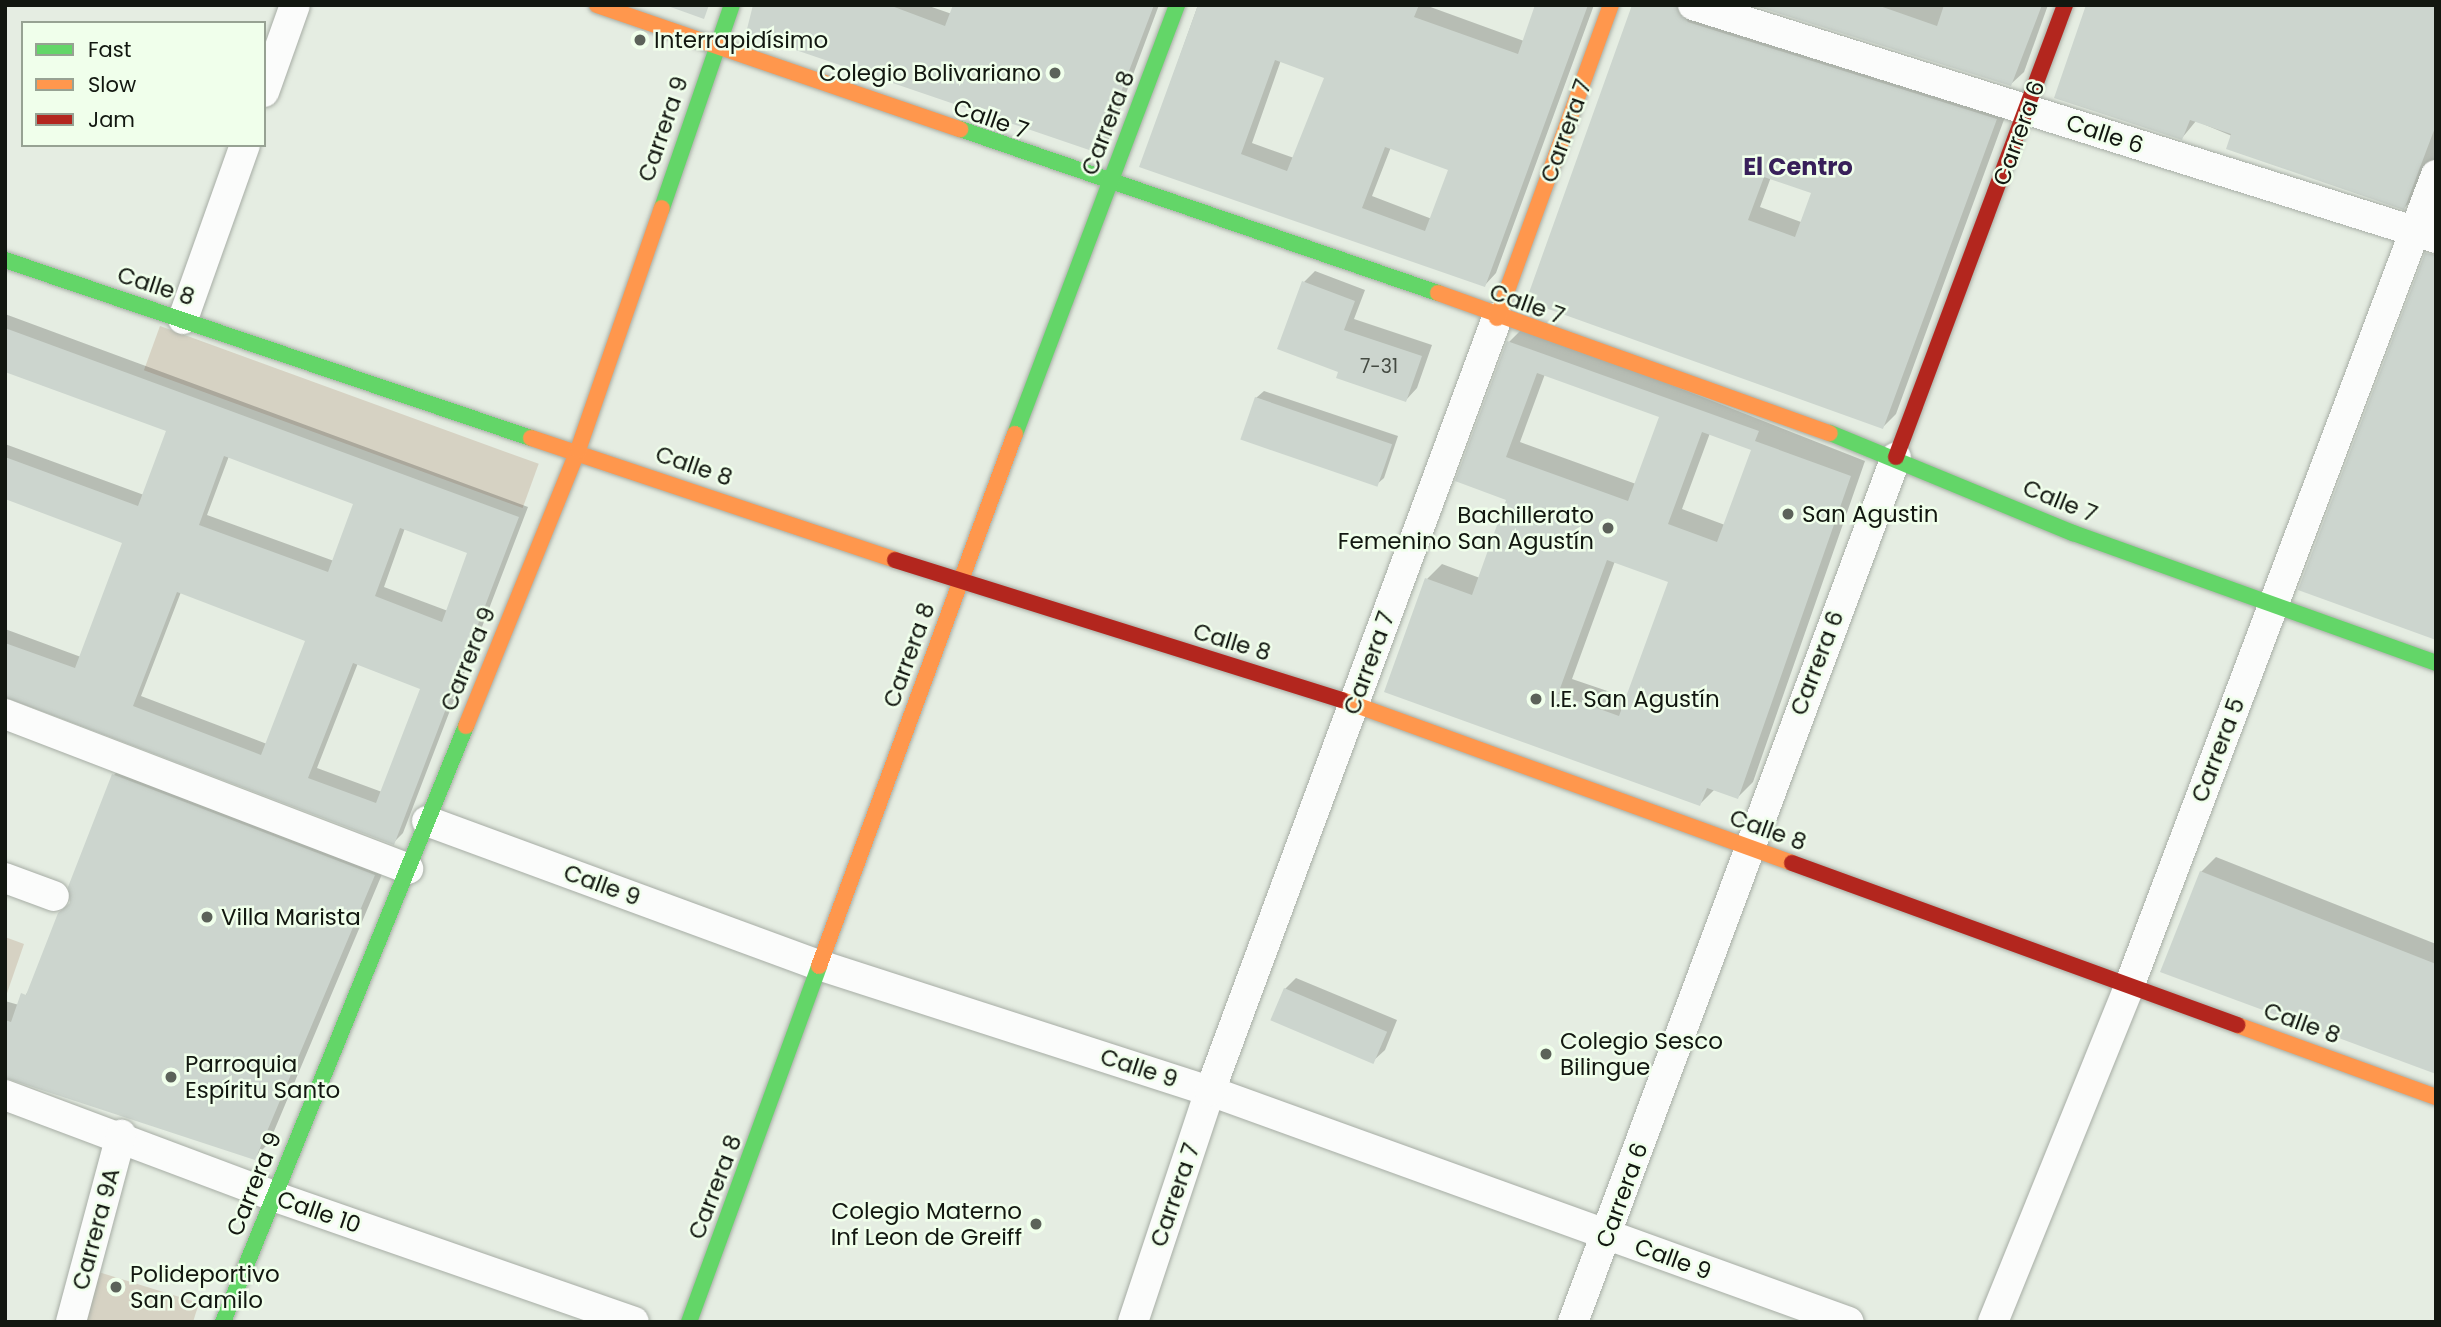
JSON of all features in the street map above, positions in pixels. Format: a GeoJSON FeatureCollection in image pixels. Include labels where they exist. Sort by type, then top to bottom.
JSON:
{"type":"FeatureCollection","features":[{"type":"Feature","properties":{"kind":"street"},"geometry":{"type":"LineString","coordinates":[[266,86],[295,5]]}},
{"type":"Feature","properties":{"kind":"street","name":"Calle 7"},"geometry":{"type":"LineString","coordinates":[[597,5],[1109,184],[1392,277],[1497,318],[1896,457],[2073,533],[2436,663]]}},
{"type":"Feature","properties":{"kind":"street","name":"Carrera 9"},"geometry":{"type":"LineString","coordinates":[[223,1322],[578,450],[732,5]]}},
{"type":"Feature","properties":{"kind":"street","name":"Carrera 8"},"geometry":{"type":"LineString","coordinates":[[689,1322],[822,966],[959,582],[1177,5]]}},
{"type":"Feature","properties":{"kind":"street","name":"Carrera 7"},"geometry":{"type":"LineString","coordinates":[[1133,1322],[1210,1091],[1611,5]]}},
{"type":"Feature","properties":{"kind":"street","name":"Calle 6"},"geometry":{"type":"LineString","coordinates":[[1693,5],[2425,235]]}},
{"type":"Feature","properties":{"kind":"street","name":"Carrera 6"},"geometry":{"type":"LineString","coordinates":[[1573,1322],[1608,1236],[1747,847],[2028,110],[2065,5]]}},
{"type":"Feature","properties":{"kind":"street"},"geometry":{"type":"LineString","coordinates":[[183,319],[244,147]]}},
{"type":"Feature","properties":{"kind":"street","name":"Carrera 5"},"geometry":{"type":"LineString","coordinates":[[1993,1322],[2130,984],[2273,605],[2425,235],[2436,175]]}},
{"type":"Feature","properties":{"kind":"street","name":"Calle 8"},"geometry":{"type":"LineString","coordinates":[[5,260],[578,450],[959,582],[1354,704],[2436,1097]]}},
{"type":"Feature","properties":{"kind":"street"},"geometry":{"type":"LineString","coordinates":[[5,714],[408,869]]}},
{"type":"Feature","properties":{"kind":"street","name":"Calle 9"},"geometry":{"type":"LineString","coordinates":[[427,821],[822,966],[1210,1091],[1849,1322]]}},
{"type":"Feature","properties":{"kind":"street"},"geometry":{"type":"LineString","coordinates":[[5,878],[54,896]]}},
{"type":"Feature","properties":{"kind":"street","name":"Calle 10"},"geometry":{"type":"LineString","coordinates":[[5,1095],[121,1135],[273,1196],[634,1322]]}},
{"type":"Feature","properties":{"kind":"street","name":"Carrera 9A"},"geometry":{"type":"LineString","coordinates":[[71,1322],[121,1135]]}},
{"type":"Feature","properties":{"kind":"shaded area"},"geometry":{"type":"Polygon","coordinates":[[[160,326],[539,464],[523,508],[144,370],[160,326]]]}},
{"type":"Feature","properties":{"kind":"shaded area"},"geometry":{"type":"Polygon","coordinates":[[[5,937],[24,944],[5,999],[5,937]]]}},
{"type":"Feature","properties":{"kind":"shaded area","name":"Polideportivo San Camilo"},"geometry":{"type":"Polygon","coordinates":[[[92,1270],[199,1303],[193,1322],[76,1322],[92,1270]]]}},
{"type":"Feature","properties":{"kind":"building"},"geometry":{"type":"Polygon","coordinates":[[[665,5],[709,5],[704,19],[665,5]]]}},
{"type":"Feature","properties":{"kind":"building"},"geometry":{"type":"Polygon","coordinates":[[[753,5],[889,5],[945,26],[953,5],[1154,5],[1098,153],[746,33],[753,5]]]}},
{"type":"Feature","properties":{"kind":"building"},"geometry":{"type":"Polygon","coordinates":[[[1198,5],[1419,5],[1414,17],[1518,54],[1535,5],[1588,5],[1485,287],[1139,167],[1198,5]],[[1275,60],[1241,154],[1287,171],[1324,78],[1275,60]],[[1385,147],[1362,208],[1425,231],[1448,170],[1385,147]]]}},
{"type":"Feature","properties":{"kind":"building"},"geometry":{"type":"Polygon","coordinates":[[[1632,5],[1676,5],[1688,22],[1997,119],[1883,429],[1526,301],[1632,5]],[[1764,177],[1748,220],[1795,237],[1811,193],[1764,177]]]}},
{"type":"Feature","properties":{"kind":"building"},"geometry":{"type":"Polygon","coordinates":[[[1752,5],[1877,5],[1937,26],[1944,5],[2042,5],[2011,86],[1752,5]]]}},
{"type":"Feature","properties":{"kind":"building"},"geometry":{"type":"Polygon","coordinates":[[[2086,5],[2436,5],[2436,125],[2404,210],[2226,149],[2231,134],[2190,120],[2182,140],[2054,98],[2086,5]]]}},
{"type":"Feature","properties":{"kind":"building"},"geometry":{"type":"Polygon","coordinates":[[[2425,253],[2436,255],[2436,640],[2298,590],[2425,253]]]}},
{"type":"Feature","properties":{"kind":"building"},"geometry":{"type":"Polygon","coordinates":[[[1302,281],[1355,301],[1344,330],[1422,356],[1406,402],[1336,378],[1338,372],[1277,349],[1302,281]]]}},
{"type":"Feature","properties":{"kind":"building"},"geometry":{"type":"Polygon","coordinates":[[[5,328],[519,517],[394,845],[5,697],[5,643],[75,668],[122,543],[5,499],[5,457],[138,506],[166,431],[5,372],[5,328]],[[224,456],[199,525],[328,572],[353,504],[224,456]],[[400,528],[375,596],[442,622],[467,553],[400,528]],[[177,592],[133,706],[261,755],[305,641],[177,592]],[[353,663],[308,778],[376,803],[420,689],[353,663]]]}},
{"type":"Feature","properties":{"kind":"building"},"geometry":{"type":"Polygon","coordinates":[[[1507,341],[1759,431],[1755,441],[1851,476],[1738,799],[1707,788],[1700,806],[1384,692],[1425,578],[1472,595],[1506,500],[1455,481],[1507,341]],[[1537,373],[1506,457],[1628,501],[1659,417],[1537,373]],[[1702,432],[1668,524],[1717,542],[1751,450],[1702,432]],[[1607,560],[1558,694],[1619,716],[1668,582],[1607,560]]]}},
{"type":"Feature","properties":{"kind":"building"},"geometry":{"type":"Polygon","coordinates":[[[1255,397],[1392,444],[1377,487],[1240,440],[1255,397]]]}},
{"type":"Feature","properties":{"kind":"building","name":"Villa Marista"},"geometry":{"type":"Polygon","coordinates":[[[112,774],[375,875],[255,1160],[5,1078],[5,1020],[11,1022],[21,993],[26,995],[58,913],[70,903],[68,887],[112,774]]]}},
{"type":"Feature","properties":{"kind":"building"},"geometry":{"type":"Polygon","coordinates":[[[2200,871],[2436,964],[2436,1074],[2160,972],[2200,871]]]}},
{"type":"Feature","properties":{"kind":"building"},"geometry":{"type":"Polygon","coordinates":[[[1284,988],[1387,1032],[1373,1064],[1270,1020],[1284,988]]]}},
{"type":"Feature","properties":{"kind":"traffic: fast"},"geometry":{"type":"LineString","coordinates":[[662,208],[732,5]]}},
{"type":"Feature","properties":{"kind":"traffic: fast"},"geometry":{"type":"LineString","coordinates":[[1015,434],[1177,5]]}},
{"type":"Feature","properties":{"kind":"traffic: fast"},"geometry":{"type":"LineString","coordinates":[[960,129],[1438,293]]}},
{"type":"Feature","properties":{"kind":"traffic: fast"},"geometry":{"type":"LineString","coordinates":[[5,260],[531,438]]}},
{"type":"Feature","properties":{"kind":"traffic: fast"},"geometry":{"type":"LineString","coordinates":[[1830,433],[2073,533],[2436,663]]}},
{"type":"Feature","properties":{"kind":"traffic: fast"},"geometry":{"type":"LineString","coordinates":[[223,1322],[466,726]]}},
{"type":"Feature","properties":{"kind":"traffic: fast"},"geometry":{"type":"LineString","coordinates":[[689,1322],[819,966]]}},
{"type":"Feature","properties":{"kind":"traffic: slow"},"geometry":{"type":"LineString","coordinates":[[597,5],[960,129]]}},
{"type":"Feature","properties":{"kind":"traffic: slow"},"geometry":{"type":"LineString","coordinates":[[1497,318],[1611,5]]}},
{"type":"Feature","properties":{"kind":"traffic: slow"},"geometry":{"type":"LineString","coordinates":[[466,726],[578,450],[662,208]]}},
{"type":"Feature","properties":{"kind":"traffic: slow"},"geometry":{"type":"LineString","coordinates":[[1438,293],[1830,433]]}},
{"type":"Feature","properties":{"kind":"traffic: slow"},"geometry":{"type":"LineString","coordinates":[[819,966],[1015,434]]}},
{"type":"Feature","properties":{"kind":"traffic: slow"},"geometry":{"type":"LineString","coordinates":[[531,438],[895,560]]}},
{"type":"Feature","properties":{"kind":"traffic: slow"},"geometry":{"type":"LineString","coordinates":[[1342,700],[1792,863]]}},
{"type":"Feature","properties":{"kind":"traffic: slow"},"geometry":{"type":"LineString","coordinates":[[2237,1025],[2436,1097]]}},
{"type":"Feature","properties":{"kind":"traffic: jam"},"geometry":{"type":"LineString","coordinates":[[1896,457],[2065,5]]}},
{"type":"Feature","properties":{"kind":"traffic: jam"},"geometry":{"type":"LineString","coordinates":[[895,560],[1342,700]]}},
{"type":"Feature","properties":{"kind":"traffic: jam"},"geometry":{"type":"LineString","coordinates":[[1792,863],[2237,1025]]}},
{"type":"Feature","properties":{"kind":"place","name":"Interrapidísimo"},"geometry":{"type":"Point","coordinates":[640,40]}},
{"type":"Feature","properties":{"kind":"place","name":"Colegio Bolivariano"},"geometry":{"type":"Point","coordinates":[1055,73]}},
{"type":"Feature","properties":{"kind":"place","name":"San Agustin"},"geometry":{"type":"Point","coordinates":[1788,514]}},
{"type":"Feature","properties":{"kind":"place","name":"Bachillerato Femenino San Agustín"},"geometry":{"type":"Point","coordinates":[1608,528]}},
{"type":"Feature","properties":{"kind":"place","name":"I.E. San Agustín"},"geometry":{"type":"Point","coordinates":[1536,699]}},
{"type":"Feature","properties":{"kind":"place","name":"Villa Marista"},"geometry":{"type":"Point","coordinates":[207,917]}},
{"type":"Feature","properties":{"kind":"place","name":"Colegio Sesco Bilingue"},"geometry":{"type":"Point","coordinates":[1546,1054]}},
{"type":"Feature","properties":{"kind":"place","name":"Parroquia Espíritu Santo"},"geometry":{"type":"Point","coordinates":[171,1077]}},
{"type":"Feature","properties":{"kind":"place","name":"Colegio Materno Inf Leon de Greiff"},"geometry":{"type":"Point","coordinates":[1036,1224]}},
{"type":"Feature","properties":{"kind":"place","name":"Polideportivo San Camilo"},"geometry":{"type":"Point","coordinates":[116,1287]}},
{"type":"Feature","properties":{"kind":"district","name":"El Centro"},"geometry":{"type":"Point","coordinates":[1798,167]}}]}
